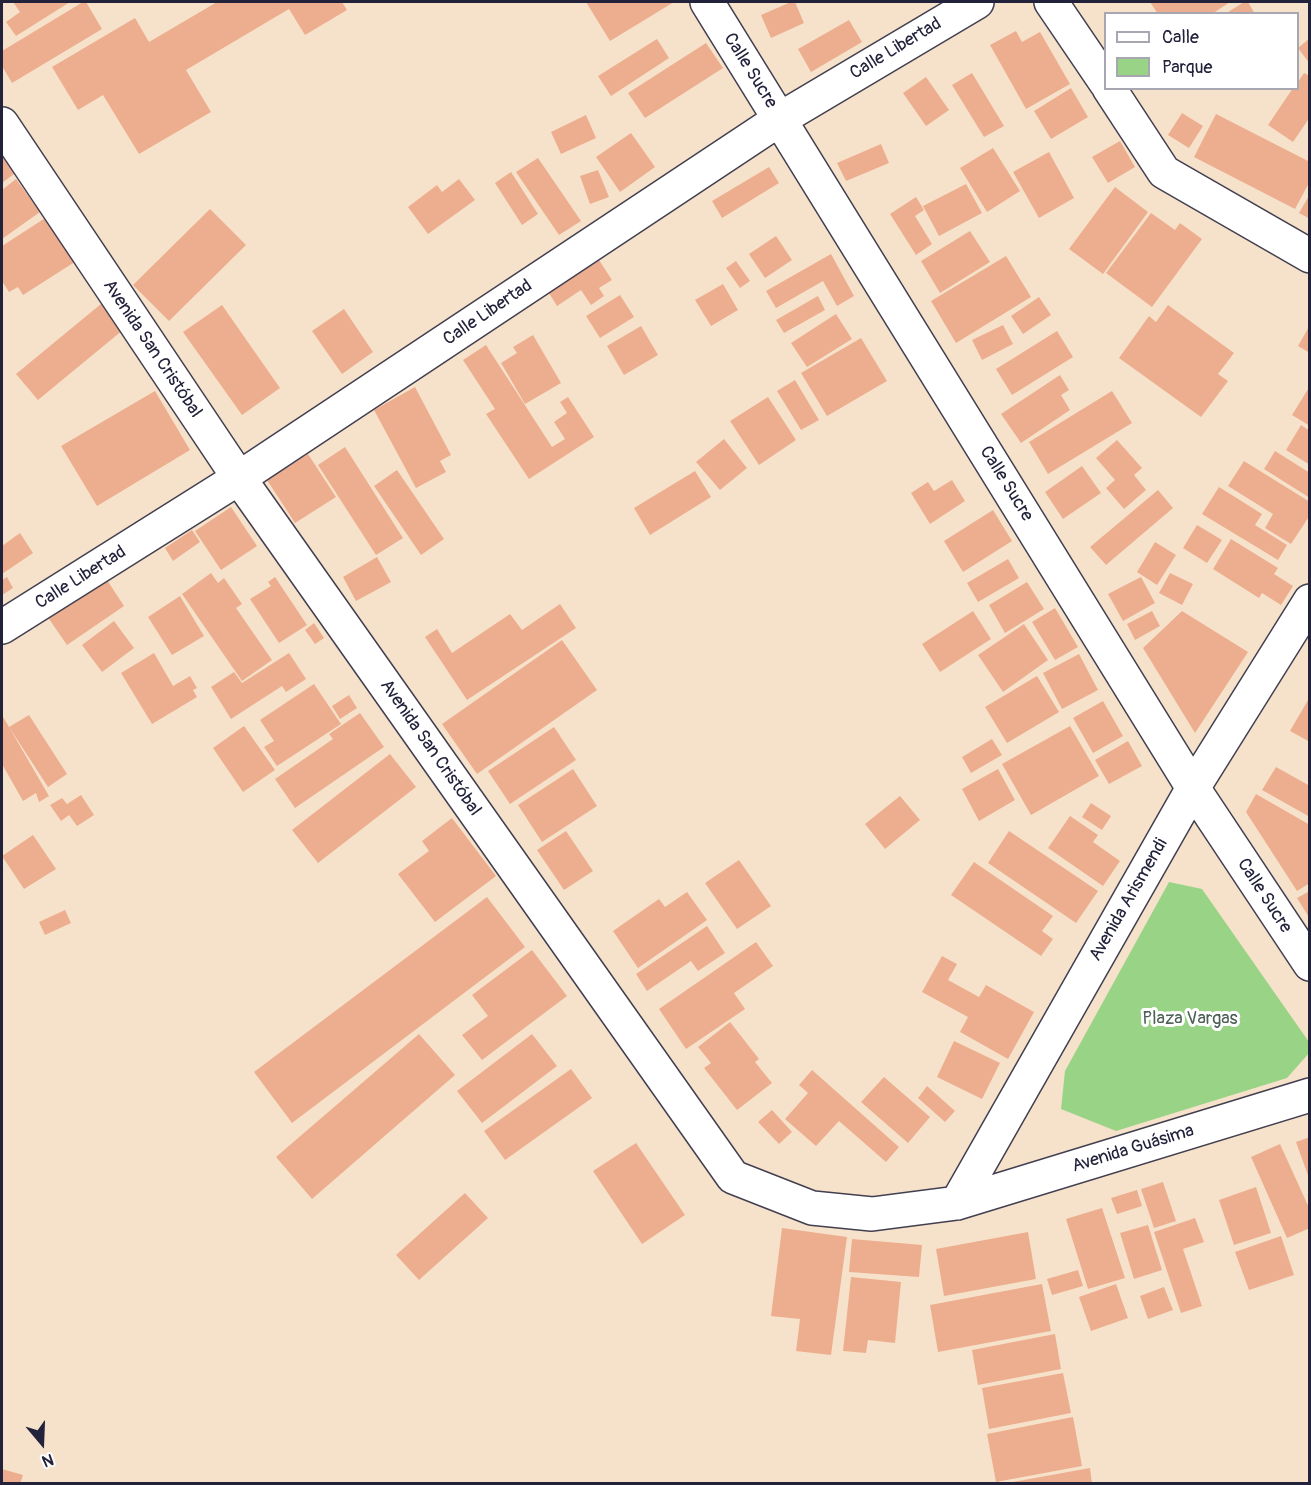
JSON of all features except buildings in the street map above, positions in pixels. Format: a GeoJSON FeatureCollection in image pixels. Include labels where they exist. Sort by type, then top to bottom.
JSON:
{"type":"FeatureCollection","features":[{"type":"Feature","properties":{"kind":"street","name":"Calle Sucre"},"geometry":{"type":"LineString","coordinates":[[707,2],[1193,788],[1310,964]]}},
{"type":"Feature","properties":{"kind":"street","name":"Calle Libertad"},"geometry":{"type":"LineString","coordinates":[[2,627],[239,478],[780,119],[977,2]]}},
{"type":"Feature","properties":{"kind":"street"},"geometry":{"type":"LineString","coordinates":[[1052,2],[1104,80]]}},
{"type":"Feature","properties":{"kind":"street"},"geometry":{"type":"LineString","coordinates":[[1110,90],[1164,172],[1310,256]]}},
{"type":"Feature","properties":{"kind":"street","name":"Avenida San Cristóbal"},"geometry":{"type":"LineString","coordinates":[[2,124],[239,478],[733,1177],[812,1208],[872,1214],[957,1203]]}},
{"type":"Feature","properties":{"kind":"street","name":"Avenida Arismendi"},"geometry":{"type":"LineString","coordinates":[[957,1203],[1193,788],[1310,601]]}},
{"type":"Feature","properties":{"kind":"street","name":"Avenida Guásima"},"geometry":{"type":"LineString","coordinates":[[957,1203],[1310,1095]]}},
{"type":"Feature","properties":{"kind":"green space","name":"Plaza Vargas"},"geometry":{"type":"Polygon","coordinates":[[[1169,882],[1202,889],[1309,1042],[1309,1053],[1287,1078],[1116,1131],[1061,1109],[1065,1071],[1169,882]]]}}]}
